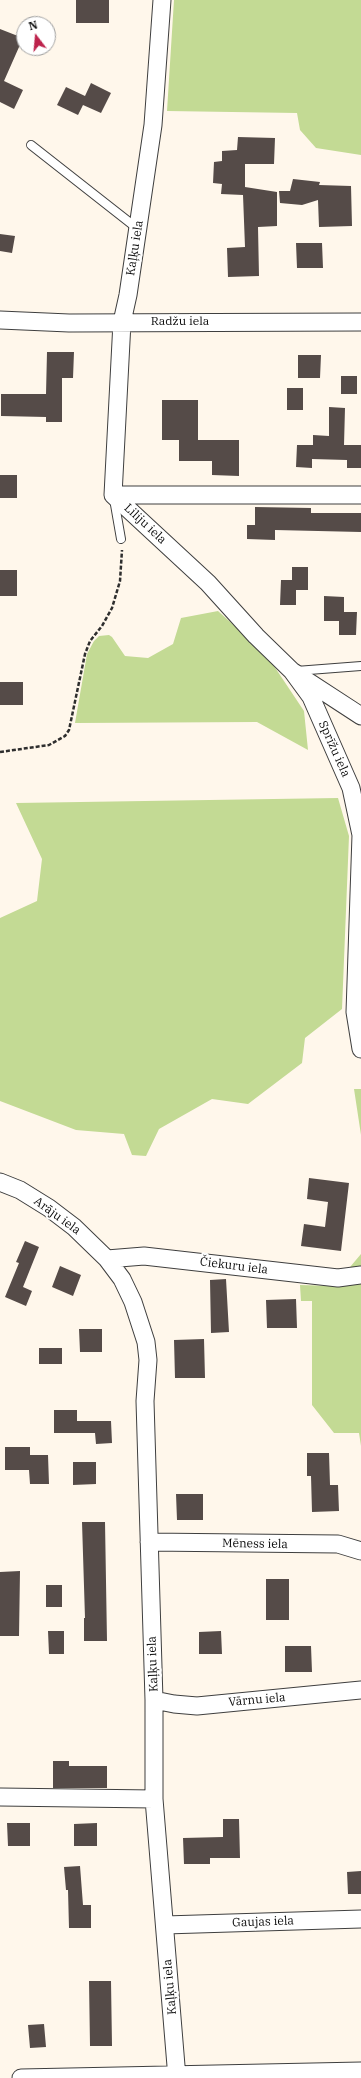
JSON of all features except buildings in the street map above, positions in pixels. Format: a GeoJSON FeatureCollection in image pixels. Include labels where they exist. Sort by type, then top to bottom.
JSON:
{"type":"FeatureCollection","features":[{"type":"Feature","properties":{"kind":"street","name":"Kaļķu iela"},"geometry":{"type":"LineString","coordinates":[[113,495],[122,322],[138,229],[153,125],[162,0]]}},
{"type":"Feature","properties":{"kind":"street","name":"Radžu iela"},"geometry":{"type":"LineString","coordinates":[[0,320],[122,322],[361,322]]}},
{"type":"Feature","properties":{"kind":"street","name":"Liliju iela"},"geometry":{"type":"LineString","coordinates":[[113,495],[361,495]]}},
{"type":"Feature","properties":{"kind":"street","name":"Liliju iela"},"geometry":{"type":"LineString","coordinates":[[113,495],[208,583],[256,636],[292,671],[361,716]]}},
{"type":"Feature","properties":{"kind":"street","name":"Sprīžu iela"},"geometry":{"type":"LineString","coordinates":[[292,671],[311,697],[351,788],[361,836],[355,1012],[361,1049]]}},
{"type":"Feature","properties":{"kind":"street","name":"Arāju iela"},"geometry":{"type":"LineString","coordinates":[[0,1182],[20,1190],[49,1208],[74,1227],[107,1259]]}},
{"type":"Feature","properties":{"kind":"street","name":"Čiekuru iela"},"geometry":{"type":"LineString","coordinates":[[107,1259],[144,1256],[338,1278],[361,1275]]}},
{"type":"Feature","properties":{"kind":"street","name":"Kaļķu iela"},"geometry":{"type":"LineString","coordinates":[[107,1259],[122,1279],[133,1302],[146,1342],[148,1360],[145,1401],[154,1700],[154,1799],[177,2077]]}},
{"type":"Feature","properties":{"kind":"street","name":"Mēness iela"},"geometry":{"type":"LineString","coordinates":[[149,1542],[338,1544],[361,1551]]}},
{"type":"Feature","properties":{"kind":"street","name":"Vārnu iela"},"geometry":{"type":"LineString","coordinates":[[154,1700],[197,1706],[361,1690]]}},
{"type":"Feature","properties":{"kind":"street"},"geometry":{"type":"LineString","coordinates":[[0,1797],[154,1799]]}},
{"type":"Feature","properties":{"kind":"street","name":"Gaujas iela"},"geometry":{"type":"LineString","coordinates":[[165,1925],[361,1919]]}},
{"type":"Feature","properties":{"kind":"street"},"geometry":{"type":"LineString","coordinates":[[21,2078],[177,2077],[361,2071]]}},
{"type":"Feature","properties":{"kind":"lane"},"geometry":{"type":"LineString","coordinates":[[31,145],[138,229]]}},
{"type":"Feature","properties":{"kind":"lane"},"geometry":{"type":"LineString","coordinates":[[113,495],[121,539]]}},
{"type":"Feature","properties":{"kind":"lane"},"geometry":{"type":"LineString","coordinates":[[292,671],[361,666]]}},
{"type":"Feature","properties":{"kind":"path"},"geometry":{"type":"LineString","coordinates":[[0,752],[48,744],[65,736],[69,730],[84,654],[90,641],[102,626],[112,608],[120,580],[121,539]]}},
{"type":"Feature","properties":{"kind":"green space"},"geometry":{"type":"Polygon","coordinates":[[[174,0],[361,0],[361,155],[316,148],[300,130],[297,113],[167,111],[174,0]]]}},
{"type":"Feature","properties":{"kind":"green space"},"geometry":{"type":"Polygon","coordinates":[[[218,611],[266,654],[304,711],[308,750],[257,722],[75,723],[87,654],[94,641],[99,636],[109,635],[112,637],[125,656],[148,658],[173,644],[181,618],[218,611]]]}},
{"type":"Feature","properties":{"kind":"green space"},"geometry":{"type":"Polygon","coordinates":[[[338,798],[349,836],[342,1009],[305,1038],[302,1063],[248,1104],[212,1099],[159,1129],[146,1156],[132,1155],[124,1134],[76,1130],[0,1101],[0,918],[37,901],[42,859],[16,803],[338,798]]]}},
{"type":"Feature","properties":{"kind":"green space"},"geometry":{"type":"Polygon","coordinates":[[[354,1089],[361,1089],[361,1135],[354,1089]]]}},
{"type":"Feature","properties":{"kind":"green space"},"geometry":{"type":"Polygon","coordinates":[[[361,1254],[361,1446],[359,1433],[334,1433],[312,1405],[312,1301],[301,1301],[300,1285],[334,1286],[361,1254]]]}}]}
